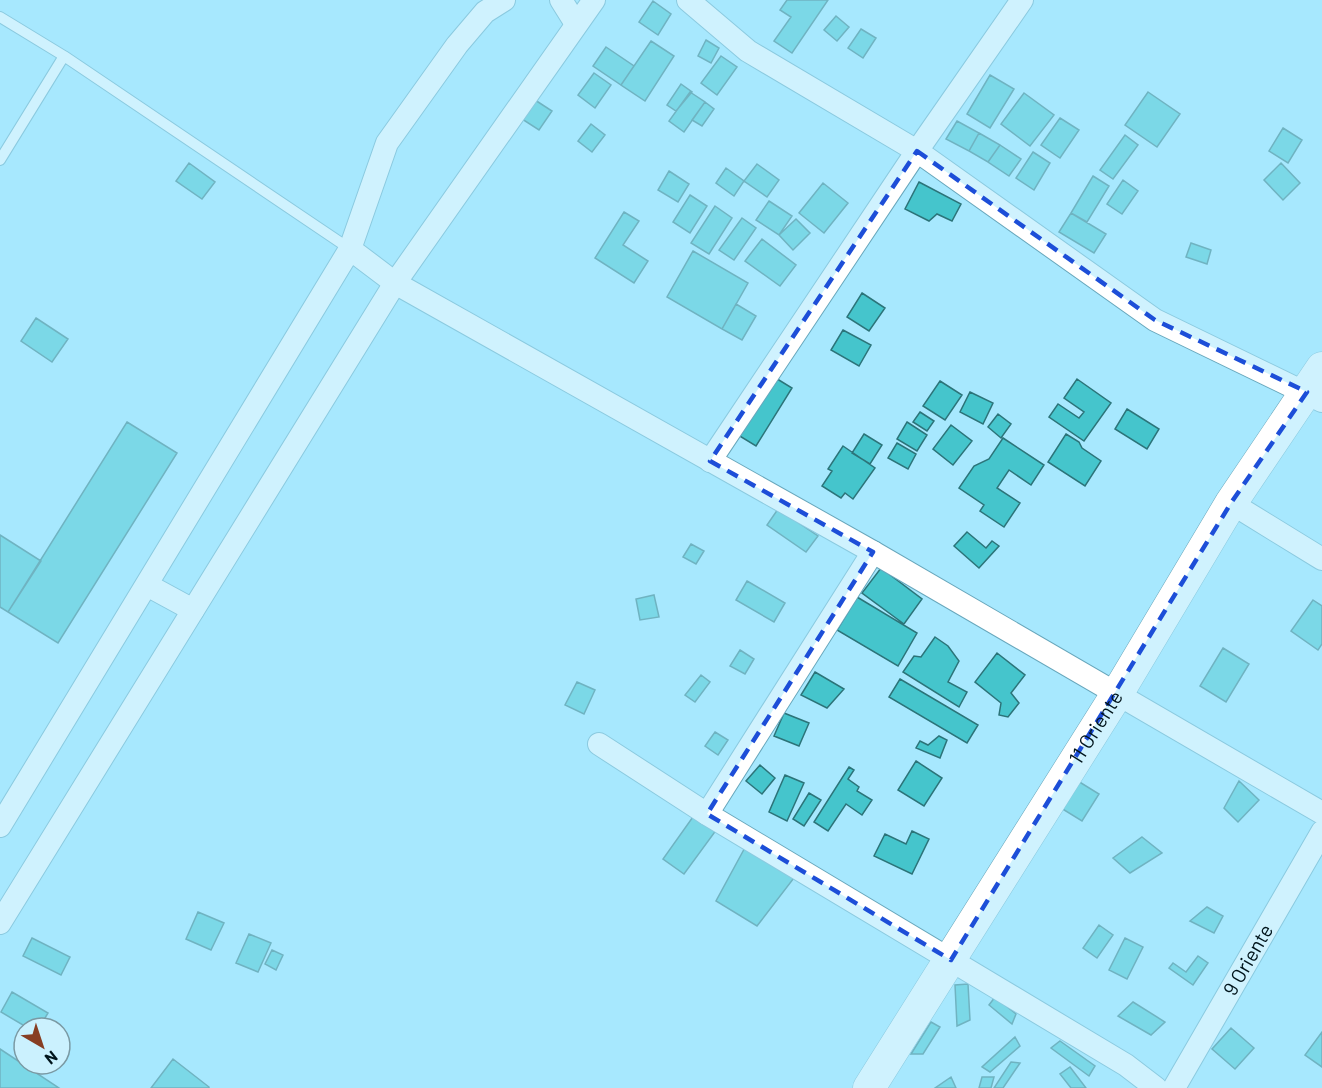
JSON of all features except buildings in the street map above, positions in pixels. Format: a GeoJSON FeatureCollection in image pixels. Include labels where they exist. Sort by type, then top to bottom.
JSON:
{"type":"FeatureCollection","features":[{"type":"Feature","properties":{"kind":"street"},"geometry":{"type":"LineString","coordinates":[[0,826],[350,249],[387,143],[457,45],[485,12],[504,0]]}},
{"type":"Feature","properties":{"kind":"street"},"geometry":{"type":"LineString","coordinates":[[561,0],[576,24]]}},
{"type":"Feature","properties":{"kind":"street"},"geometry":{"type":"LineString","coordinates":[[0,923],[395,283],[594,0]]}},
{"type":"Feature","properties":{"kind":"street"},"geometry":{"type":"LineString","coordinates":[[688,0],[748,51],[917,151],[1155,320],[1317,387]]}},
{"type":"Feature","properties":{"kind":"street"},"geometry":{"type":"LineString","coordinates":[[710,461],[917,151],[1022,0]]}},
{"type":"Feature","properties":{"kind":"street"},"geometry":{"type":"LineString","coordinates":[[350,249],[395,283],[873,552],[1322,813]]}},
{"type":"Feature","properties":{"kind":"street","name":"11 Oriente"},"geometry":{"type":"LineString","coordinates":[[868,1088],[1117,694],[1231,503],[1317,387]]}},
{"type":"Feature","properties":{"kind":"street"},"geometry":{"type":"LineString","coordinates":[[1231,503],[1322,559]]}},
{"type":"Feature","properties":{"kind":"street"},"geometry":{"type":"LineString","coordinates":[[707,814],[873,552]]}},
{"type":"Feature","properties":{"kind":"street"},"geometry":{"type":"LineString","coordinates":[[147,585],[193,610]]}},
{"type":"Feature","properties":{"kind":"street"},"geometry":{"type":"LineString","coordinates":[[599,744],[707,814],[1126,1065],[1156,1088]]}},
{"type":"Feature","properties":{"kind":"street","name":"9 Oriente"},"geometry":{"type":"LineString","coordinates":[[1174,1088],[1322,832]]}},
{"type":"Feature","properties":{"kind":"lane"},"geometry":{"type":"LineString","coordinates":[[0,17],[64,56],[350,249]]}},
{"type":"Feature","properties":{"kind":"lane"},"geometry":{"type":"LineString","coordinates":[[0,160],[64,56]]}},
{"type":"Feature","properties":{"kind":"highlighted area"},"geometry":{"type":"Polygon","coordinates":[[[917,151],[1155,320],[1307,392],[1231,503],[951,960],[707,814],[873,552],[710,461],[917,151]]]}}]}
